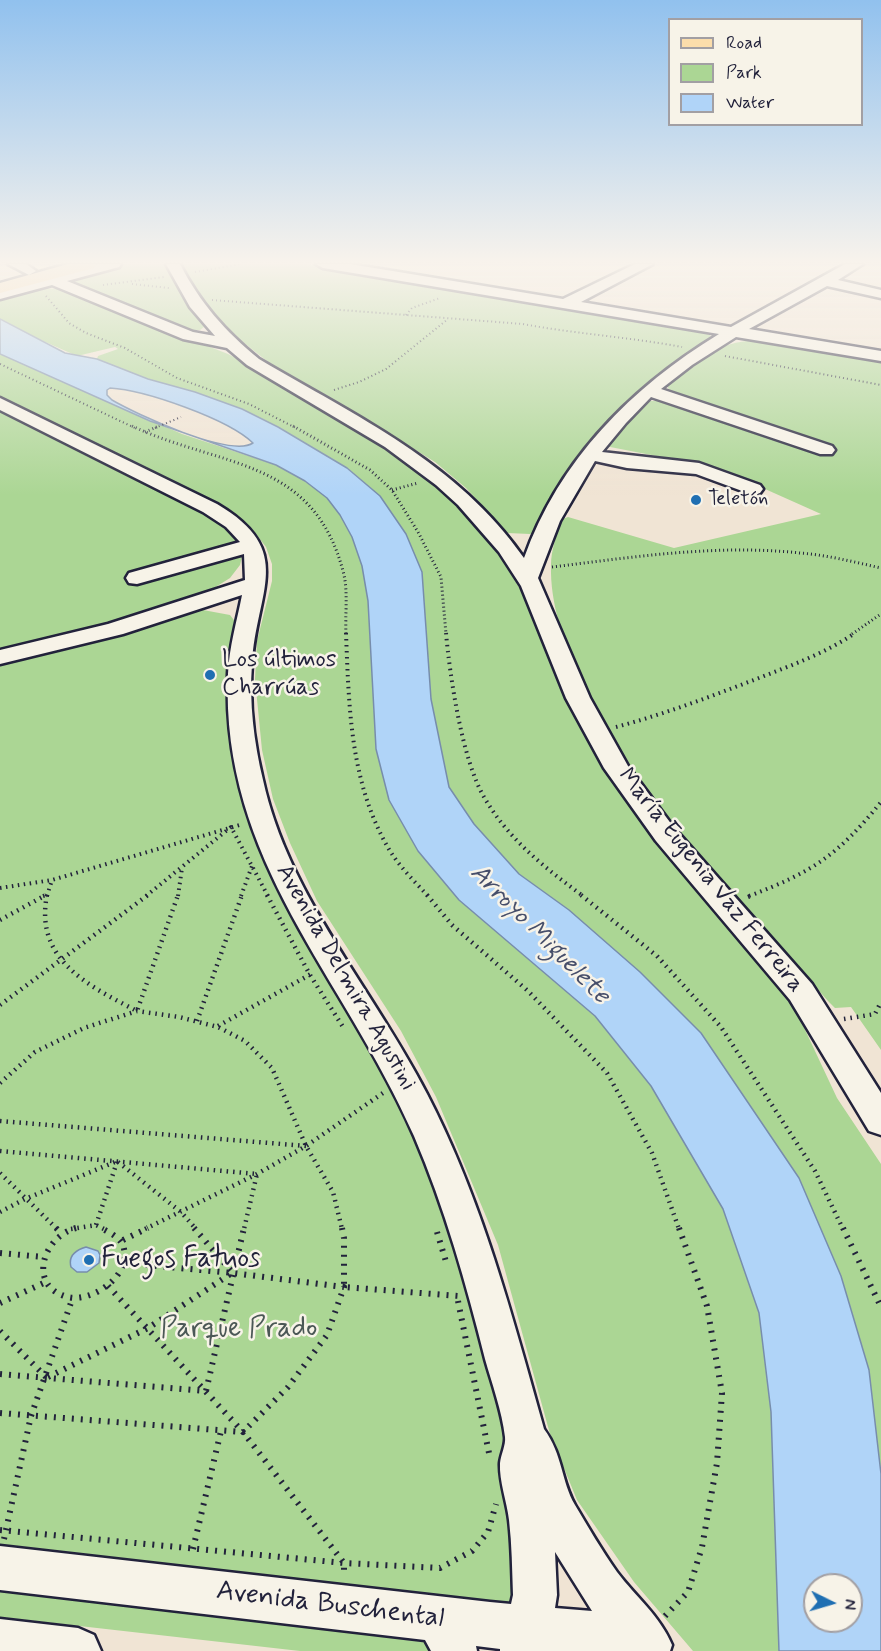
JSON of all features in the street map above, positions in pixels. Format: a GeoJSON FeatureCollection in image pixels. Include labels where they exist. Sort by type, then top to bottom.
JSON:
{"type":"FeatureCollection","features":[{"type":"Feature","properties":{"kind":"street"},"geometry":{"type":"LineString","coordinates":[[215,341],[231,344]]}},
{"type":"Feature","properties":{"kind":"street","name":"María Eugenia Vaz Ferreira"},"geometry":{"type":"LineString","coordinates":[[228,341],[253,362],[439,477],[492,531],[529,574],[561,659],[595,732],[648,812],[801,992],[822,1022],[853,1078],[881,1121]]}},
{"type":"Feature","properties":{"kind":"street"},"geometry":{"type":"LineString","coordinates":[[529,574],[557,508],[590,455],[620,419],[649,391],[721,341]]}},
{"type":"Feature","properties":{"kind":"street"},"geometry":{"type":"LineString","coordinates":[[790,341],[881,356]]}},
{"type":"Feature","properties":{"kind":"street"},"geometry":{"type":"LineString","coordinates":[[649,391],[826,450]]}},
{"type":"Feature","properties":{"kind":"street"},"geometry":{"type":"LineString","coordinates":[[0,403],[210,508],[237,526],[252,545],[136,578]]}},
{"type":"Feature","properties":{"kind":"street"},"geometry":{"type":"LineString","coordinates":[[590,455],[627,462],[699,469],[753,489]]}},
{"type":"Feature","properties":{"kind":"street","name":"Avenida Delmira Agustini"},"geometry":{"type":"LineString","coordinates":[[252,545],[257,568],[241,657],[239,697],[242,739],[260,819],[281,870],[304,916],[322,970],[409,1090],[440,1157],[489,1298],[526,1439],[539,1457],[555,1512],[601,1587],[649,1645]]}},
{"type":"Feature","properties":{"kind":"street"},"geometry":{"type":"LineString","coordinates":[[0,657],[115,629],[255,584]]}},
{"type":"Feature","properties":{"kind":"street","name":"Avenida Delmira Agustini"},"geometry":{"type":"LineString","coordinates":[[525,1640],[535,1595],[535,1559],[531,1521],[521,1463],[526,1439]]}},
{"type":"Feature","properties":{"kind":"street","name":"Avenida Buschental"},"geometry":{"type":"LineString","coordinates":[[2,1543],[346,1607],[443,1634],[649,1645]]}},
{"type":"Feature","properties":{"kind":"street"},"geometry":{"type":"LineString","coordinates":[[0,1642],[78,1651]]}},
{"type":"Feature","properties":{"kind":"path"},"geometry":{"type":"LineString","coordinates":[[107,341],[125,348],[177,378],[249,404],[301,430],[370,470],[392,490],[418,532],[441,577],[449,665],[468,757],[483,796],[508,832],[540,866],[599,908],[657,956],[721,1027],[815,1171],[881,1307]]}},
{"type":"Feature","properties":{"kind":"path"},"geometry":{"type":"LineString","coordinates":[[310,396],[359,382],[386,369],[421,341]]}},
{"type":"Feature","properties":{"kind":"path"},"geometry":{"type":"LineString","coordinates":[[650,341],[881,385]]}},
{"type":"Feature","properties":{"kind":"path"},"geometry":{"type":"LineString","coordinates":[[0,364],[146,432],[262,471],[293,489],[314,509],[331,540],[344,576],[349,716],[360,782],[372,818],[391,853],[452,925],[528,991],[607,1073],[652,1153],[707,1306],[722,1393],[717,1463],[702,1547],[688,1592],[649,1645]]}},
{"type":"Feature","properties":{"kind":"path"},"geometry":{"type":"LineString","coordinates":[[146,432],[181,417]]}},
{"type":"Feature","properties":{"kind":"path"},"geometry":{"type":"LineString","coordinates":[[529,574],[696,551],[746,548],[819,554],[881,568]]}},
{"type":"Feature","properties":{"kind":"path"},"geometry":{"type":"LineString","coordinates":[[595,732],[671,712],[794,664],[840,643],[881,614]]}},
{"type":"Feature","properties":{"kind":"path"},"geometry":{"type":"LineString","coordinates":[[726,906],[779,885],[829,858],[868,819],[881,802]]}},
{"type":"Feature","properties":{"kind":"path"},"geometry":{"type":"LineString","coordinates":[[0,888],[52,880],[260,819]]}},
{"type":"Feature","properties":{"kind":"path"},"geometry":{"type":"LineString","coordinates":[[231,827],[252,866],[322,970],[347,1034]]}},
{"type":"Feature","properties":{"kind":"path"},"geometry":{"type":"LineString","coordinates":[[0,1005],[61,963],[231,827]]}},
{"type":"Feature","properties":{"kind":"path"},"geometry":{"type":"LineString","coordinates":[[197,1021],[252,866]]}},
{"type":"Feature","properties":{"kind":"path"},"geometry":{"type":"LineString","coordinates":[[136,1011],[177,900],[182,868]]}},
{"type":"Feature","properties":{"kind":"path"},"geometry":{"type":"LineString","coordinates":[[0,1413],[243,1432],[288,1387],[327,1335],[344,1287],[344,1238],[333,1192],[306,1146],[272,1068],[245,1041],[218,1027],[197,1021],[136,1011],[85,984],[61,963],[50,944],[45,921],[46,895],[52,880]]}},
{"type":"Feature","properties":{"kind":"path"},"geometry":{"type":"LineString","coordinates":[[0,920],[46,895]]}},
{"type":"Feature","properties":{"kind":"path"},"geometry":{"type":"LineString","coordinates":[[218,1027],[322,970]]}},
{"type":"Feature","properties":{"kind":"path"},"geometry":{"type":"LineString","coordinates":[[875,1014],[881,1002]]}},
{"type":"Feature","properties":{"kind":"path"},"geometry":{"type":"LineString","coordinates":[[0,1083],[35,1052],[84,1028],[136,1011]]}},
{"type":"Feature","properties":{"kind":"path"},"geometry":{"type":"LineString","coordinates":[[822,1022],[881,1015]]}},
{"type":"Feature","properties":{"kind":"path"},"geometry":{"type":"LineString","coordinates":[[378,1082],[389,1102]]}},
{"type":"Feature","properties":{"kind":"path"},"geometry":{"type":"LineString","coordinates":[[123,1240],[257,1174],[306,1146],[384,1092]]}},
{"type":"Feature","properties":{"kind":"path"},"geometry":{"type":"LineString","coordinates":[[0,1121],[306,1146]]}},
{"type":"Feature","properties":{"kind":"path"},"geometry":{"type":"LineString","coordinates":[[0,1151],[257,1174]]}},
{"type":"Feature","properties":{"kind":"path"},"geometry":{"type":"LineString","coordinates":[[0,1212],[25,1199],[117,1161]]}},
{"type":"Feature","properties":{"kind":"path"},"geometry":{"type":"LineString","coordinates":[[117,1161],[181,1212],[233,1273]]}},
{"type":"Feature","properties":{"kind":"path"},"geometry":{"type":"LineString","coordinates":[[96,1225],[117,1161]]}},
{"type":"Feature","properties":{"kind":"path"},"geometry":{"type":"LineString","coordinates":[[0,1173],[61,1233]]}},
{"type":"Feature","properties":{"kind":"path"},"geometry":{"type":"LineString","coordinates":[[206,1391],[257,1174]]}},
{"type":"Feature","properties":{"kind":"path"},"geometry":{"type":"LineString","coordinates":[[96,1225],[112,1230],[123,1240],[126,1251],[125,1263],[117,1277],[108,1286],[91,1294],[73,1297],[57,1293],[46,1282],[42,1270],[44,1257],[61,1233],[79,1227],[96,1225]]}},
{"type":"Feature","properties":{"kind":"path"},"geometry":{"type":"LineString","coordinates":[[436,1228],[450,1274]]}},
{"type":"Feature","properties":{"kind":"path"},"geometry":{"type":"LineString","coordinates":[[0,1253],[44,1257]]}},
{"type":"Feature","properties":{"kind":"path"},"geometry":{"type":"LineString","coordinates":[[125,1263],[233,1273],[344,1287],[457,1296]]}},
{"type":"Feature","properties":{"kind":"path"},"geometry":{"type":"LineString","coordinates":[[46,1378],[148,1328],[233,1273]]}},
{"type":"Feature","properties":{"kind":"path"},"geometry":{"type":"LineString","coordinates":[[0,1303],[46,1282]]}},
{"type":"Feature","properties":{"kind":"path"},"geometry":{"type":"LineString","coordinates":[[453,1285],[491,1464]]}},
{"type":"Feature","properties":{"kind":"path"},"geometry":{"type":"LineString","coordinates":[[108,1286],[243,1432],[344,1563],[346,1607]]}},
{"type":"Feature","properties":{"kind":"path"},"geometry":{"type":"LineString","coordinates":[[0,1551],[31,1416],[73,1297]]}},
{"type":"Feature","properties":{"kind":"path"},"geometry":{"type":"LineString","coordinates":[[0,1331],[46,1378]]}},
{"type":"Feature","properties":{"kind":"path"},"geometry":{"type":"LineString","coordinates":[[0,1374],[206,1391]]}},
{"type":"Feature","properties":{"kind":"path"},"geometry":{"type":"LineString","coordinates":[[193,1549],[221,1431]]}},
{"type":"Feature","properties":{"kind":"path"},"geometry":{"type":"LineString","coordinates":[[2,1543],[193,1549],[344,1563],[440,1568],[472,1551],[478,1545],[488,1532],[498,1497]]}},
{"type":"Feature","properties":{"kind":"green space"},"geometry":{"type":"Polygon","coordinates":[[[43,341],[195,341],[228,354],[257,369],[297,397],[346,423],[411,464],[441,489],[498,552],[522,592],[560,685],[585,736],[639,819],[793,1004],[837,1098],[881,1164],[881,1474],[869,1370],[569,910],[519,874],[474,824],[449,787],[431,699],[422,572],[380,496],[347,468],[278,427],[242,409],[148,379],[97,359],[98,356],[118,349],[115,347],[77,356],[43,341]]]}},
{"type":"Feature","properties":{"kind":"green space"},"geometry":{"type":"Polygon","coordinates":[[[242,341],[710,341],[645,389],[540,531],[530,534],[507,533],[466,488],[435,462],[367,420],[292,381],[242,341]]]}},
{"type":"Feature","properties":{"kind":"green space"},"geometry":{"type":"Polygon","coordinates":[[[767,342],[881,360],[881,1050],[851,1007],[835,1008],[828,1001],[691,846],[659,806],[629,764],[602,720],[573,661],[555,607],[551,579],[552,554],[560,520],[568,517],[674,548],[821,514],[718,468],[605,446],[641,406],[650,401],[667,401],[673,394],[668,384],[685,369],[714,350],[736,343],[767,342]]]}},
{"type":"Feature","properties":{"kind":"green space"},"geometry":{"type":"Polygon","coordinates":[[[0,354],[182,434],[276,465],[305,481],[327,498],[340,515],[352,537],[362,566],[368,601],[376,749],[459,900],[595,1016],[651,1086],[723,1209],[759,1313],[771,1412],[779,1651],[693,1651],[634,1582],[577,1500],[550,1434],[498,1245],[436,1097],[401,1031],[317,901],[290,843],[273,799],[262,750],[255,679],[257,641],[272,581],[272,564],[266,547],[252,529],[220,506],[0,397],[0,354]]]}},
{"type":"Feature","properties":{"kind":"green space"},"geometry":{"type":"Polygon","coordinates":[[[0,409],[218,521],[240,543],[243,552],[240,565],[230,578],[196,596],[114,624],[0,653],[0,409]]]}},
{"type":"Feature","properties":{"kind":"green space","name":"Parque Prado"},"geometry":{"type":"Polygon","coordinates":[[[203,610],[230,615],[237,624],[268,866],[288,909],[429,1152],[506,1409],[521,1535],[513,1610],[400,1601],[390,1589],[0,1544],[0,664],[62,651],[190,611],[203,610]]]}},
{"type":"Feature","properties":{"kind":"green space"},"geometry":{"type":"Polygon","coordinates":[[[0,1584],[429,1632],[442,1651],[300,1651],[0,1617],[0,1584]]]}},
{"type":"Feature","properties":{"kind":"water","name":"Arroyo Miguelete"},"geometry":{"type":"Polygon","coordinates":[[[0,341],[42,341],[65,353],[97,359],[148,379],[195,392],[242,409],[278,427],[347,468],[380,496],[406,534],[422,572],[431,699],[449,787],[474,824],[519,874],[569,910],[640,972],[701,1033],[799,1178],[841,1276],[869,1370],[881,1474],[881,1651],[779,1651],[771,1412],[759,1313],[723,1209],[651,1086],[595,1016],[459,900],[418,851],[389,800],[376,749],[368,601],[362,566],[352,537],[327,498],[305,481],[276,465],[150,421],[0,354],[0,341]],[[110,388],[107,390],[107,395],[112,400],[141,415],[205,440],[241,446],[253,443],[241,434],[206,416],[144,394],[110,388]]]}},
{"type":"Feature","properties":{"kind":"water"},"geometry":{"type":"Polygon","coordinates":[[[86,1247],[98,1251],[99,1263],[87,1272],[77,1272],[71,1267],[72,1257],[86,1247]]]}},
{"type":"Feature","properties":{"kind":"place","name":"Teletón"},"geometry":{"type":"Point","coordinates":[696,500]}},
{"type":"Feature","properties":{"kind":"place","name":"Los últimos Charrúas"},"geometry":{"type":"Point","coordinates":[210,675]}},
{"type":"Feature","properties":{"kind":"place","name":"Fuegos Fatuos"},"geometry":{"type":"Point","coordinates":[89,1260]}}]}
